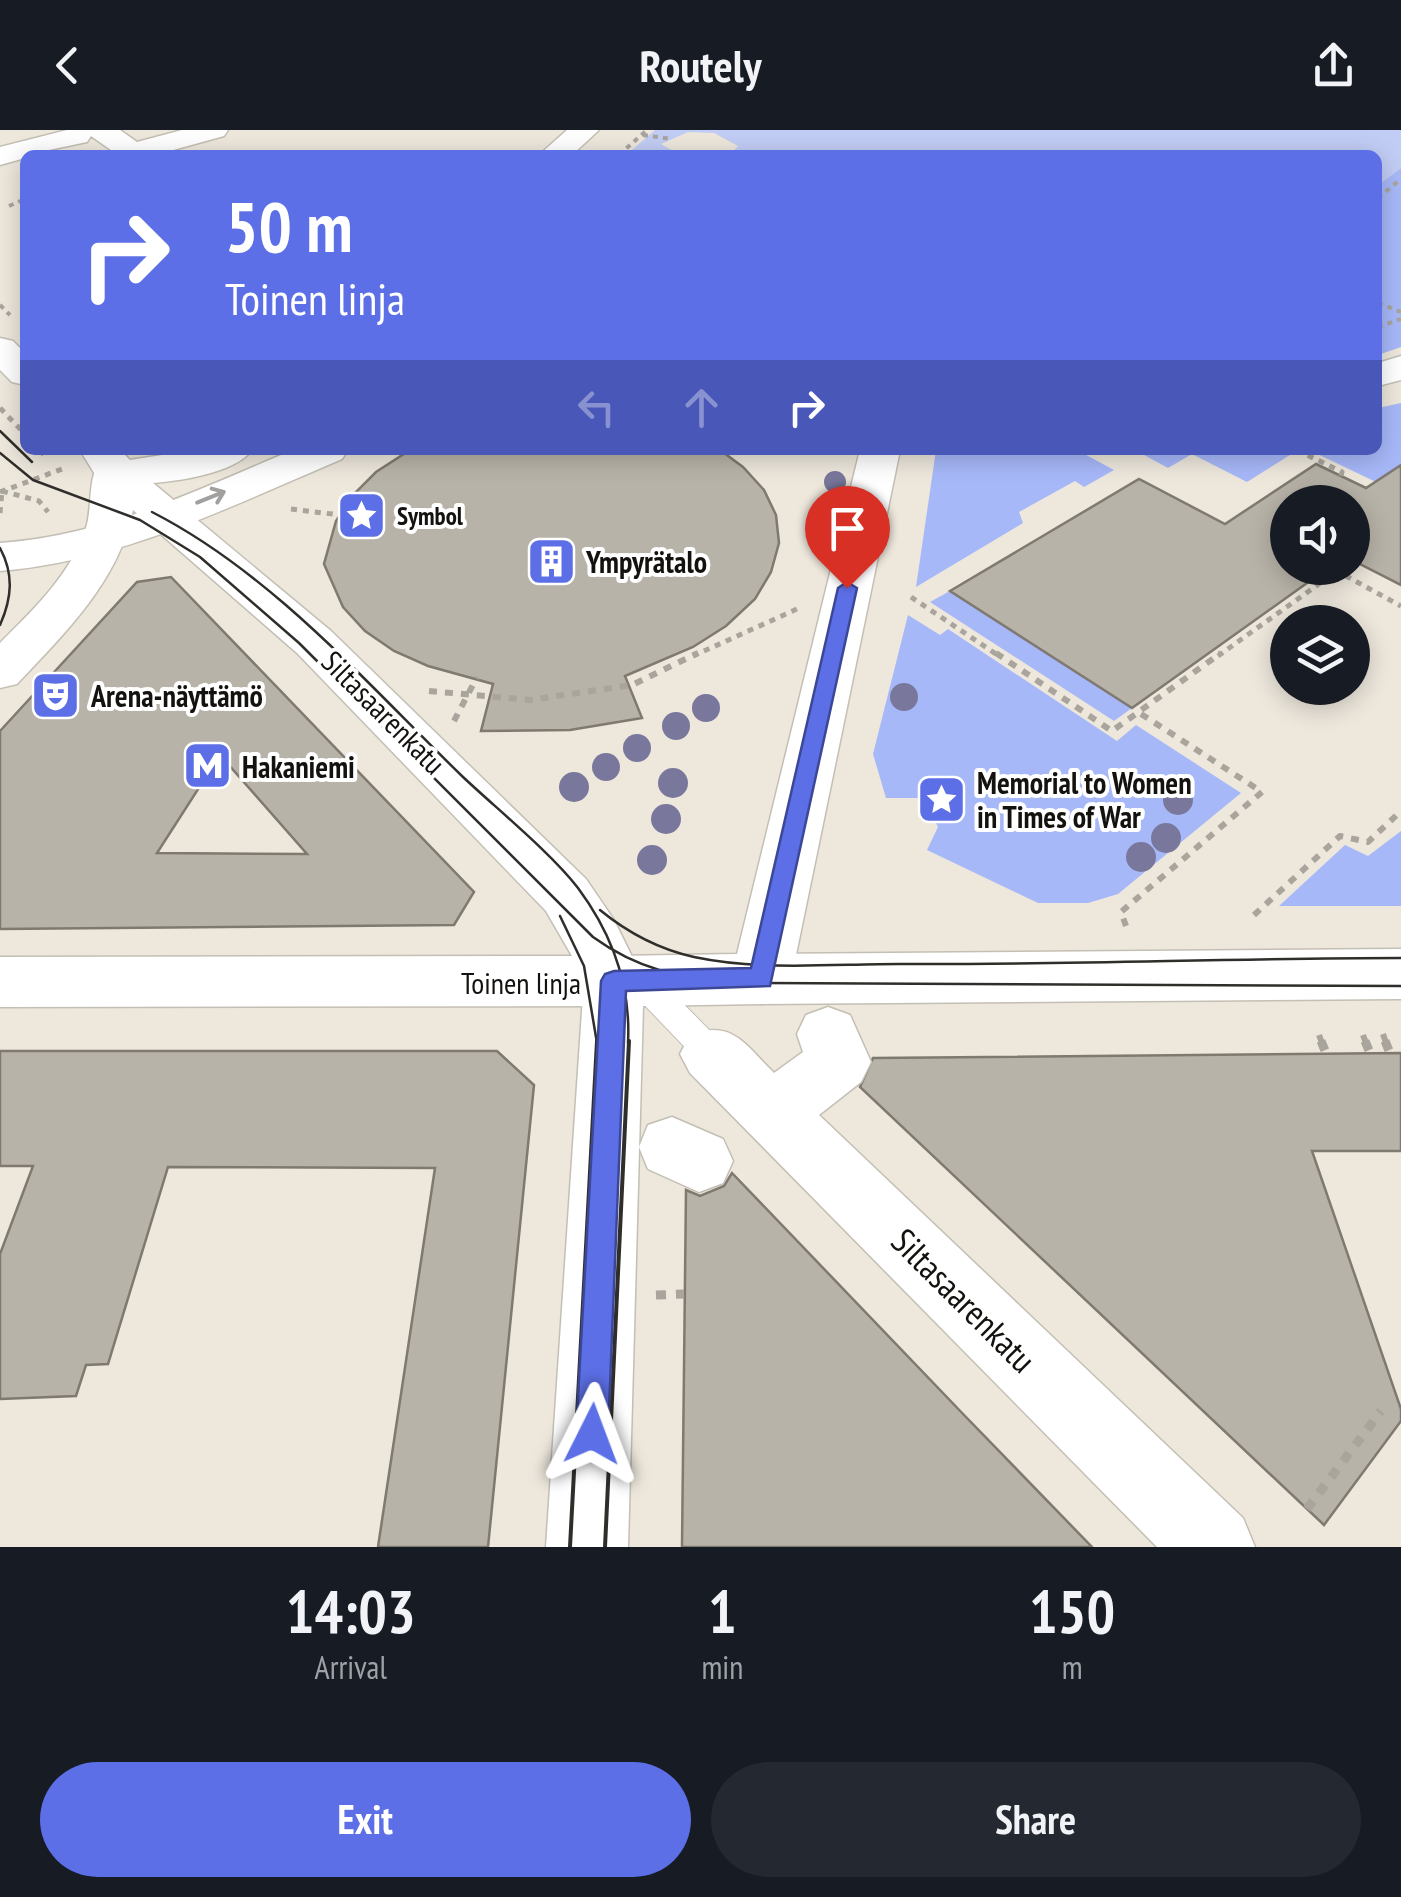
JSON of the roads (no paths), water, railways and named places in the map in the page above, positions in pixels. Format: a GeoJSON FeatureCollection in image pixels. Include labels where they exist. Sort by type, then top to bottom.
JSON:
{"type":"FeatureCollection","features":[{"type":"Feature","properties":{"kind":"street"},"geometry":{"type":"LineString","coordinates":[[140,150],[214,130]]}},
{"type":"Feature","properties":{"kind":"street"},"geometry":{"type":"LineString","coordinates":[[560,150],[585,130]]}},
{"type":"Feature","properties":{"kind":"street"},"geometry":{"type":"LineString","coordinates":[[23,150],[89,133],[113,150]]}},
{"type":"Feature","properties":{"kind":"street"},"geometry":{"type":"LineString","coordinates":[[0,349],[20,369]]}},
{"type":"Feature","properties":{"kind":"street"},"geometry":{"type":"LineString","coordinates":[[0,672],[69,598],[104,538],[116,497],[106,459],[172,472],[218,455]]}},
{"type":"Feature","properties":{"kind":"street"},"geometry":{"type":"LineString","coordinates":[[0,557],[42,554],[104,538],[315,455]]}},
{"type":"Feature","properties":{"kind":"street"},"geometry":{"type":"LineString","coordinates":[[761,978],[879,455]]}},
{"type":"Feature","properties":{"kind":"street","name":"Siltasaarenkatu"},"geometry":{"type":"LineString","coordinates":[[106,459],[162,516],[314,642],[566,894],[628,981]]}},
{"type":"Feature","properties":{"kind":"street","name":"Toinen linja"},"geometry":{"type":"LineString","coordinates":[[0,982],[1401,974]]}},
{"type":"Feature","properties":{"kind":"street"},"geometry":{"type":"LineString","coordinates":[[586,1547],[628,981]]}},
{"type":"Feature","properties":{"kind":"street"},"geometry":{"type":"LineString","coordinates":[[778,1116],[797,1093],[840,1062],[828,1034]]}},
{"type":"Feature","properties":{"kind":"street","name":"Siltasaarenkatu"},"geometry":{"type":"LineString","coordinates":[[712,1054],[1214,1547]]}},
{"type":"Feature","properties":{"kind":"lane"},"geometry":{"type":"LineString","coordinates":[[628,981],[712,1054]]}},
{"type":"Feature","properties":{"kind":"tram line"},"geometry":{"type":"LineString","coordinates":[[0,431],[20,450]]}},
{"type":"Feature","properties":{"kind":"tram line"},"geometry":{"type":"LineString","coordinates":[[0,453],[33,480],[140,520],[200,557],[299,643],[593,937],[613,950]]}},
{"type":"Feature","properties":{"kind":"tram line"},"geometry":{"type":"LineString","coordinates":[[25,455],[32,462]]}},
{"type":"Feature","properties":{"kind":"tram line"},"geometry":{"type":"LineString","coordinates":[[152,512],[238,566],[317,633],[567,874],[601,924],[613,950]]}},
{"type":"Feature","properties":{"kind":"tram line"},"geometry":{"type":"LineString","coordinates":[[0,548],[10,586],[0,625]]}},
{"type":"Feature","properties":{"kind":"tram line"},"geometry":{"type":"LineString","coordinates":[[600,910],[633,933],[668,950],[744,964],[1401,958]]}},
{"type":"Feature","properties":{"kind":"tram line"},"geometry":{"type":"LineString","coordinates":[[560,916],[584,966],[597,1043]]}},
{"type":"Feature","properties":{"kind":"tram line"},"geometry":{"type":"LineString","coordinates":[[613,950],[643,965],[678,975],[735,983],[1401,986]]}},
{"type":"Feature","properties":{"kind":"tram line"},"geometry":{"type":"LineString","coordinates":[[613,950],[623,981],[628,1043]]}},
{"type":"Feature","properties":{"kind":"tram line"},"geometry":{"type":"LineString","coordinates":[[605,1547],[629,1041]]}},
{"type":"Feature","properties":{"kind":"tram line"},"geometry":{"type":"LineString","coordinates":[[570,1547],[597,1043]]}},
{"type":"Feature","properties":{"kind":"place","name":"Symbol"},"geometry":{"type":"Point","coordinates":[362,516]}},
{"type":"Feature","properties":{"kind":"place","name":"Ympyrätalo"},"geometry":{"type":"Point","coordinates":[551,561]}},
{"type":"Feature","properties":{"kind":"place","name":"Arena-näyttämö"},"geometry":{"type":"Point","coordinates":[56,695]}},
{"type":"Feature","properties":{"kind":"place","name":"Hakaniemi"},"geometry":{"type":"Point","coordinates":[207,766]}},
{"type":"Feature","properties":{"kind":"place","name":"Memorial to Women in Times of War"},"geometry":{"type":"Point","coordinates":[942,799]}}]}
